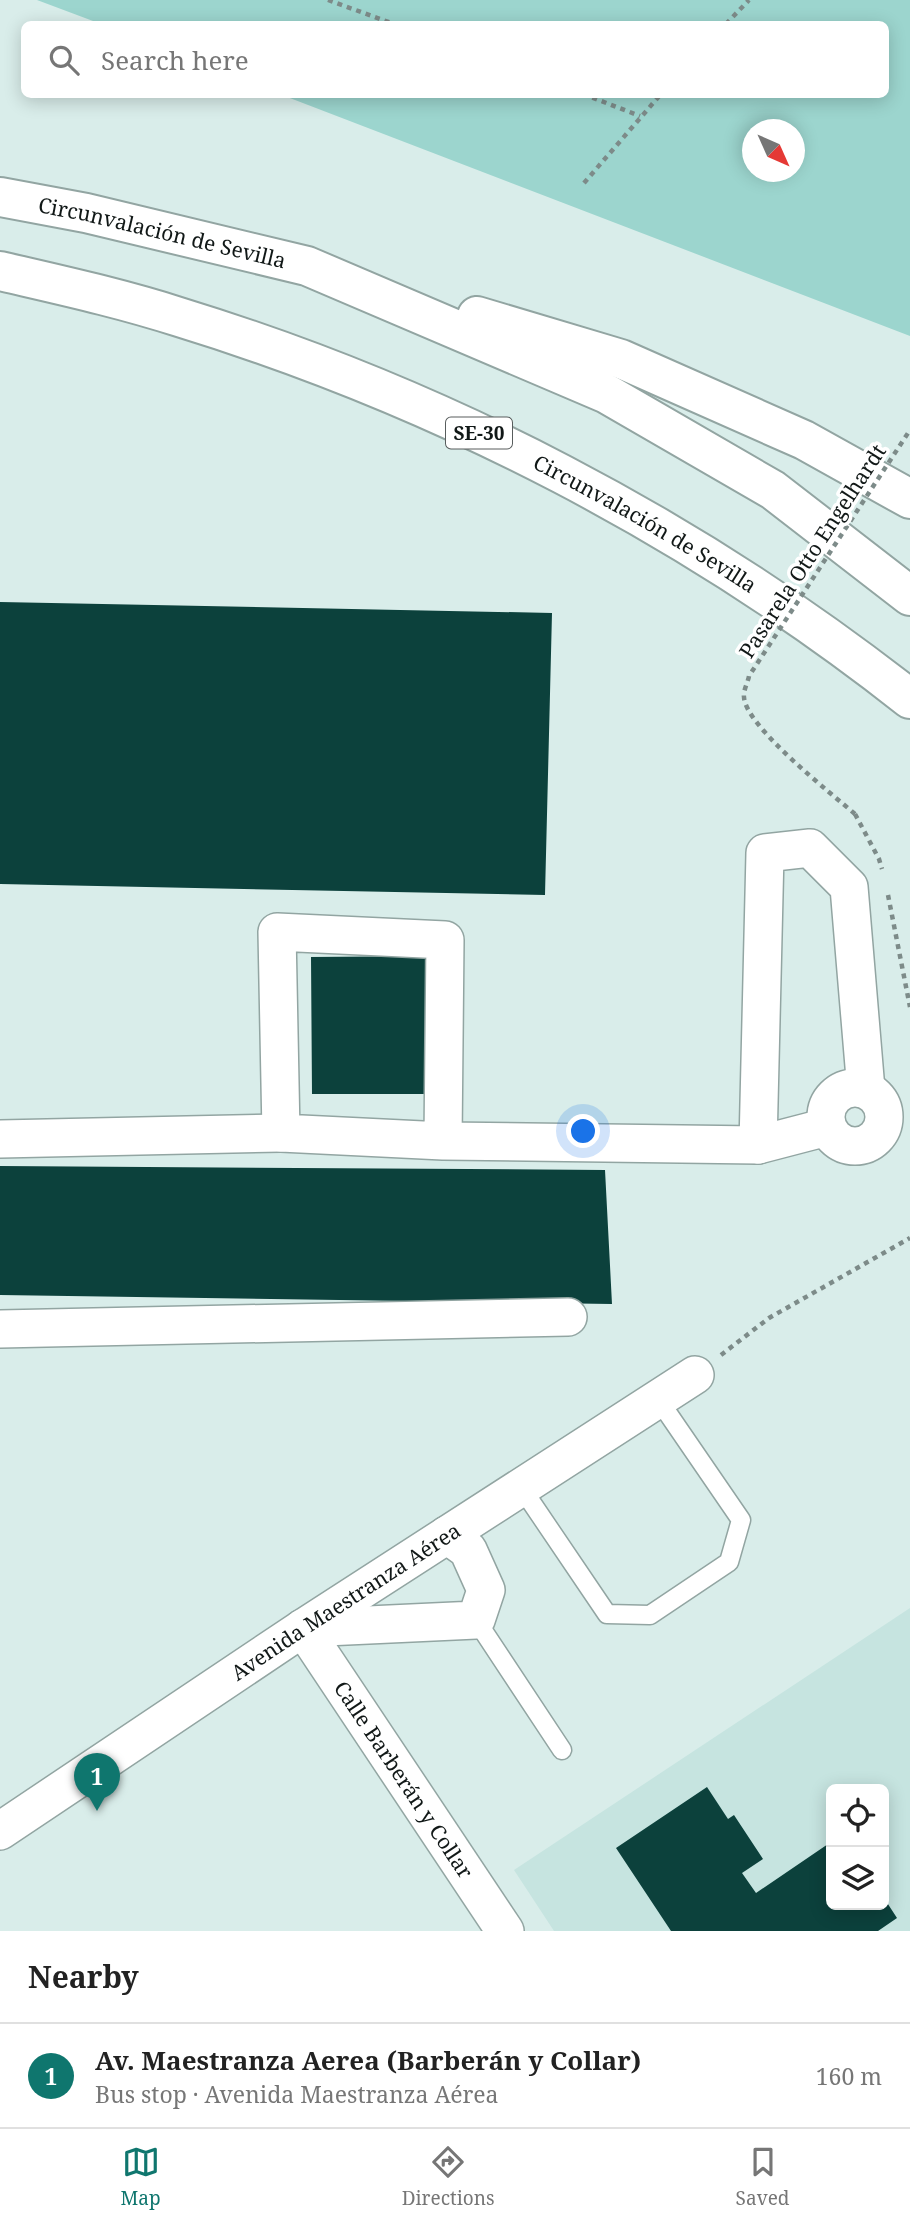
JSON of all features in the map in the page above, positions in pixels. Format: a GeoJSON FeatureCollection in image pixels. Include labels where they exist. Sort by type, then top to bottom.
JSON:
{"type":"FeatureCollection","features":[{"type":"Feature","properties":{"kind":"highway","name":"Circunvalación de Sevilla"},"geometry":{"type":"LineString","coordinates":[[0,197],[86,213],[307,266],[607,394],[773,490],[910,596]]}},
{"type":"Feature","properties":{"kind":"highway"},"geometry":{"type":"LineString","coordinates":[[307,266],[621,359],[804,440],[910,499]]}},
{"type":"Feature","properties":{"kind":"highway","name":"Circunvalación de Sevilla"},"geometry":{"type":"LineString","coordinates":[[0,271],[178,316],[266,345],[355,379],[488,437],[562,474],[700,552],[858,658],[910,699]]}},
{"type":"Feature","properties":{"kind":"highway"},"geometry":{"type":"LineString","coordinates":[[773,490],[910,576]]}},
{"type":"Feature","properties":{"kind":"street"},"geometry":{"type":"LineString","coordinates":[[758,1146],[765,853],[810,848],[849,887],[866,1090]]}},
{"type":"Feature","properties":{"kind":"street"},"geometry":{"type":"LineString","coordinates":[[281,1133],[277,932],[445,940],[443,1141]]}},
{"type":"Feature","properties":{"kind":"street"},"geometry":{"type":"LineString","coordinates":[[857,1087],[866,1090],[881,1102],[884,1121],[875,1138],[867,1143],[849,1145],[832,1135],[827,1126],[827,1108],[839,1093],[857,1087]]}},
{"type":"Feature","properties":{"kind":"street"},"geometry":{"type":"LineString","coordinates":[[0,1139],[281,1133],[443,1141],[758,1146],[827,1126]]}},
{"type":"Feature","properties":{"kind":"street"},"geometry":{"type":"LineString","coordinates":[[0,1329],[568,1317]]}},
{"type":"Feature","properties":{"kind":"street","name":"Avenida Maestranza Aérea"},"geometry":{"type":"LineString","coordinates":[[0,1831],[303,1628],[695,1375]]}},
{"type":"Feature","properties":{"kind":"street"},"geometry":{"type":"LineString","coordinates":[[303,1628],[476,1620],[486,1590],[468,1550],[447,1535]]}},
{"type":"Feature","properties":{"kind":"street","name":"Calle Barberán y Collar"},"geometry":{"type":"LineString","coordinates":[[303,1628],[505,1931]]}},
{"type":"Feature","properties":{"kind":"lane"},"geometry":{"type":"LineString","coordinates":[[521,1488],[607,1614],[650,1615],[729,1562],[741,1520],[658,1399]]}},
{"type":"Feature","properties":{"kind":"lane"},"geometry":{"type":"LineString","coordinates":[[476,1620],[562,1750]]}},
{"type":"Feature","properties":{"kind":"path"},"geometry":{"type":"LineString","coordinates":[[328,0],[386,21]]}},
{"type":"Feature","properties":{"kind":"path"},"geometry":{"type":"LineString","coordinates":[[729,21],[749,0]]}},
{"type":"Feature","properties":{"kind":"path"},"geometry":{"type":"LineString","coordinates":[[593,98],[640,116]]}},
{"type":"Feature","properties":{"kind":"path"},"geometry":{"type":"LineString","coordinates":[[584,183],[657,98]]}},
{"type":"Feature","properties":{"kind":"path","name":"Pasarela Otto Engelhardt"},"geometry":{"type":"LineString","coordinates":[[855,814],[788,758],[750,713],[744,698],[749,677],[910,430]]}},
{"type":"Feature","properties":{"kind":"path"},"geometry":{"type":"LineString","coordinates":[[695,1375],[769,1318],[910,1238]]}},
{"type":"Feature","properties":{"kind":"shaded area"},"geometry":{"type":"Polygon","coordinates":[[[37,0],[910,0],[910,336],[290,98],[889,98],[889,21],[93,21],[37,0]]]}},
{"type":"Feature","properties":{"kind":"shaded area"},"geometry":{"type":"Polygon","coordinates":[[[910,1608],[910,1931],[554,1931],[514,1870],[910,1608]]]}},
{"type":"Feature","properties":{"kind":"building"},"geometry":{"type":"Polygon","coordinates":[[[0,602],[552,613],[545,895],[0,884],[0,602]]]}},
{"type":"Feature","properties":{"kind":"building"},"geometry":{"type":"Polygon","coordinates":[[[431,956],[431,1094],[312,1094],[311,957],[431,956]]]}},
{"type":"Feature","properties":{"kind":"building"},"geometry":{"type":"Polygon","coordinates":[[[0,1166],[605,1170],[612,1304],[0,1295],[0,1166]]]}},
{"type":"Feature","properties":{"kind":"building"},"geometry":{"type":"Polygon","coordinates":[[[707,1787],[728,1819],[734,1815],[763,1859],[742,1873],[756,1893],[826,1845],[826,1910],[889,1910],[889,1906],[897,1918],[878,1931],[671,1931],[616,1848],[707,1787]]]}},
{"type":"Feature","properties":{"kind":"place","name":"Av. Maestranza Aerea (Barberán y Collar)"},"geometry":{"type":"Point","coordinates":[97,1811]}}]}
